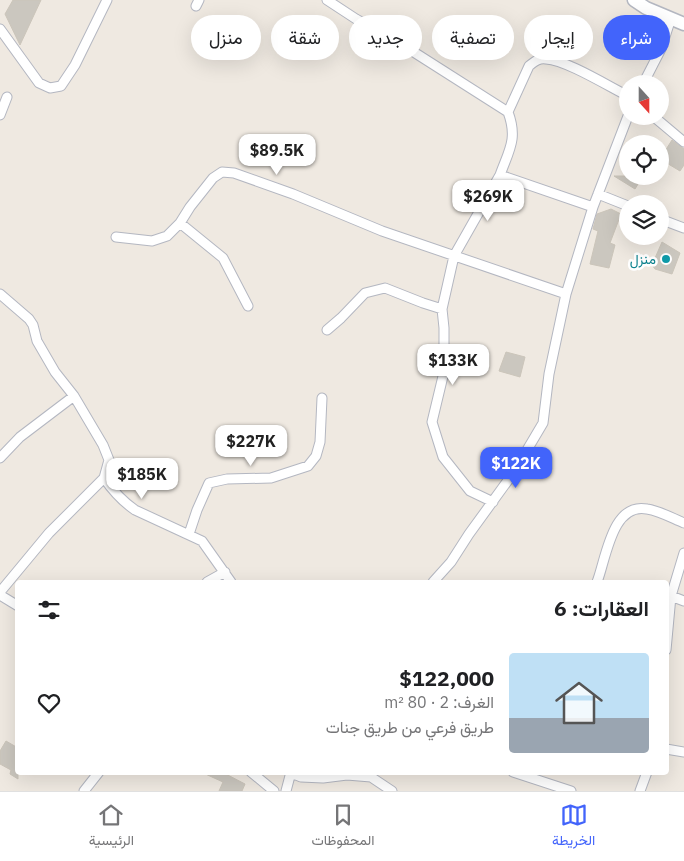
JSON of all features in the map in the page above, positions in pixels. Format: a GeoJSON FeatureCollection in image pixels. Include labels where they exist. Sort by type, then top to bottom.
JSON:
{"type":"FeatureCollection","features":[{"type":"Feature","properties":{"kind":"street"},"geometry":{"type":"LineString","coordinates":[[0,29],[39,83],[50,88],[61,86],[75,65],[107,0]]}},
{"type":"Feature","properties":{"kind":"street"},"geometry":{"type":"LineString","coordinates":[[327,0],[508,112],[512,125],[513,140],[500,175],[454,256],[442,309],[444,372],[432,422],[443,457],[470,492],[493,502]]}},
{"type":"Feature","properties":{"kind":"street"},"geometry":{"type":"LineString","coordinates":[[634,0],[647,4],[684,24]]}},
{"type":"Feature","properties":{"kind":"street"},"geometry":{"type":"LineString","coordinates":[[648,75],[661,49],[671,18]]}},
{"type":"Feature","properties":{"kind":"street"},"geometry":{"type":"LineString","coordinates":[[508,112],[529,66],[536,60],[545,58],[558,61],[619,92]]}},
{"type":"Feature","properties":{"kind":"street"},"geometry":{"type":"LineString","coordinates":[[0,115],[7,97]]}},
{"type":"Feature","properties":{"kind":"street"},"geometry":{"type":"LineString","coordinates":[[435,580],[451,562],[514,472],[543,424],[549,374],[566,294],[593,207],[625,125]]}},
{"type":"Feature","properties":{"kind":"street"},"geometry":{"type":"LineString","coordinates":[[664,125],[684,142]]}},
{"type":"Feature","properties":{"kind":"street"},"geometry":{"type":"LineString","coordinates":[[116,236],[152,241],[167,236],[213,178],[222,172],[234,173],[293,194],[382,231],[566,294]]}},
{"type":"Feature","properties":{"kind":"street"},"geometry":{"type":"LineString","coordinates":[[500,175],[593,207]]}},
{"type":"Feature","properties":{"kind":"street"},"geometry":{"type":"LineString","coordinates":[[598,194],[619,202]]}},
{"type":"Feature","properties":{"kind":"street"},"geometry":{"type":"LineString","coordinates":[[180,222],[223,258],[248,306]]}},
{"type":"Feature","properties":{"kind":"street"},"geometry":{"type":"LineString","coordinates":[[669,222],[684,228]]}},
{"type":"Feature","properties":{"kind":"street"},"geometry":{"type":"LineString","coordinates":[[327,330],[365,293],[385,288],[442,309]]}},
{"type":"Feature","properties":{"kind":"street"},"geometry":{"type":"LineString","coordinates":[[0,294],[29,319],[33,325],[37,341],[55,372],[74,396],[103,445],[108,460],[104,478],[49,533],[0,593],[15,604]]}},
{"type":"Feature","properties":{"kind":"street"},"geometry":{"type":"LineString","coordinates":[[0,458],[20,437],[74,396]]}},
{"type":"Feature","properties":{"kind":"street"},"geometry":{"type":"LineString","coordinates":[[189,534],[196,510],[208,483],[227,479],[271,478],[308,466],[316,456],[320,442],[322,398]]}},
{"type":"Feature","properties":{"kind":"street"},"geometry":{"type":"LineString","coordinates":[[104,478],[126,504],[152,519],[202,540],[230,580]]}},
{"type":"Feature","properties":{"kind":"street"},"geometry":{"type":"LineString","coordinates":[[598,580],[616,525],[622,516],[631,511],[645,508],[684,523]]}},
{"type":"Feature","properties":{"kind":"street"},"geometry":{"type":"LineString","coordinates":[[669,618],[671,596],[684,553]]}},
{"type":"Feature","properties":{"kind":"street"},"geometry":{"type":"LineString","coordinates":[[211,580],[225,572]]}},
{"type":"Feature","properties":{"kind":"street"},"geometry":{"type":"LineString","coordinates":[[671,596],[684,601]]}},
{"type":"Feature","properties":{"kind":"street"},"geometry":{"type":"LineString","coordinates":[[669,750],[684,752]]}},
{"type":"Feature","properties":{"kind":"street"},"geometry":{"type":"LineString","coordinates":[[84,791],[97,775]]}},
{"type":"Feature","properties":{"kind":"street"},"geometry":{"type":"LineString","coordinates":[[255,775],[274,791]]}},
{"type":"Feature","properties":{"kind":"street"},"geometry":{"type":"LineString","coordinates":[[286,791],[290,775]]}},
{"type":"Feature","properties":{"kind":"street"},"geometry":{"type":"LineString","coordinates":[[296,775],[324,778],[347,776],[372,777],[392,791]]}},
{"type":"Feature","properties":{"kind":"street"},"geometry":{"type":"LineString","coordinates":[[640,791],[646,775]]}},
{"type":"Feature","properties":{"kind":"street"},"geometry":{"type":"LineString","coordinates":[[537,776],[571,791]]}},
{"type":"Feature","properties":{"kind":"building"},"geometry":{"type":"Polygon","coordinates":[[[13,0],[41,0],[20,45],[5,14],[13,0]]]}},
{"type":"Feature","properties":{"kind":"building"},"geometry":{"type":"Polygon","coordinates":[[[672,140],[684,149],[684,165],[680,171],[669,164],[669,145],[672,140]]]}},
{"type":"Feature","properties":{"kind":"building"},"geometry":{"type":"Polygon","coordinates":[[[629,185],[637,185],[635,189],[629,185]]]}},
{"type":"Feature","properties":{"kind":"building"},"geometry":{"type":"Polygon","coordinates":[[[611,209],[619,213],[619,219],[610,243],[615,245],[609,268],[590,264],[598,231],[593,229],[597,214],[611,209]]]}},
{"type":"Feature","properties":{"kind":"building","name":"منزل"},"geometry":{"type":"Polygon","coordinates":[[[661,245],[667,245],[680,253],[672,274],[655,269],[652,265],[661,245]]]}},
{"type":"Feature","properties":{"kind":"building"},"geometry":{"type":"Polygon","coordinates":[[[506,352],[525,357],[520,377],[499,371],[506,352]]]}},
{"type":"Feature","properties":{"kind":"building"},"geometry":{"type":"Polygon","coordinates":[[[6,741],[15,746],[15,775],[18,775],[18,779],[10,774],[11,770],[0,764],[0,751],[6,741]]]}},
{"type":"Feature","properties":{"kind":"building"},"geometry":{"type":"Polygon","coordinates":[[[208,775],[228,775],[245,784],[242,791],[219,791],[223,782],[208,775]]]}},
{"type":"Feature","properties":{"kind":"place","name":"منزل"},"geometry":{"type":"Point","coordinates":[666,259]}}]}
